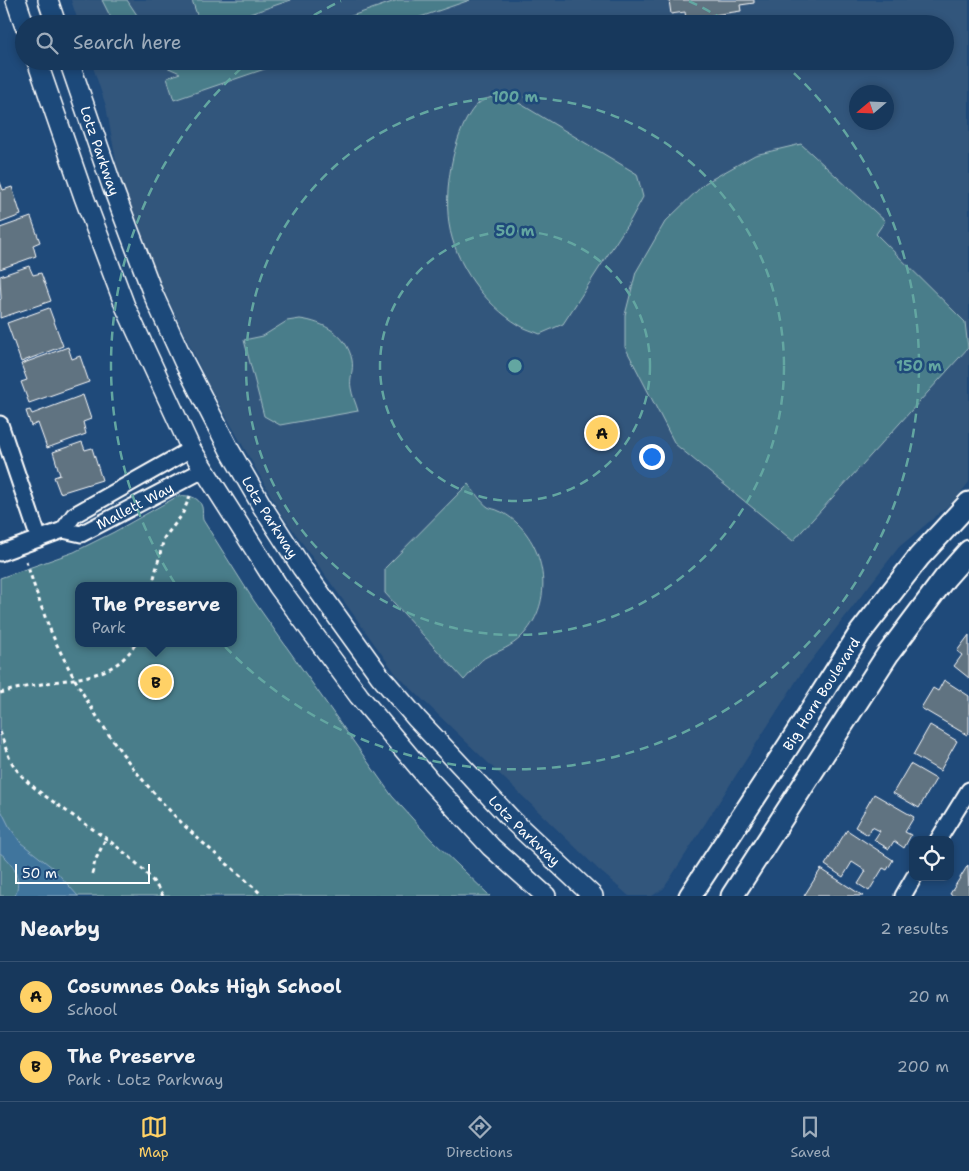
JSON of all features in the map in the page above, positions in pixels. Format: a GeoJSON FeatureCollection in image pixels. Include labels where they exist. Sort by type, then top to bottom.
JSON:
{"type":"FeatureCollection","features":[{"type":"Feature","properties":{"kind":"main road","name":"Big Horn Boulevard"},"geometry":{"type":"LineString","coordinates":[[690,896],[860,633],[919,557],[969,504]]}},
{"type":"Feature","properties":{"kind":"main road"},"geometry":{"type":"LineString","coordinates":[[732,896],[888,654],[944,578],[969,551]]}},
{"type":"Feature","properties":{"kind":"street"},"geometry":{"type":"LineString","coordinates":[[16,0],[21,15]]}},
{"type":"Feature","properties":{"kind":"street"},"geometry":{"type":"LineString","coordinates":[[48,0],[53,15]]}},
{"type":"Feature","properties":{"kind":"street"},"geometry":{"type":"LineString","coordinates":[[40,70],[125,306],[191,449],[278,586],[359,696],[431,782],[491,847],[546,896]]}},
{"type":"Feature","properties":{"kind":"street","name":"Lotz Parkway"},"geometry":{"type":"LineString","coordinates":[[72,70],[109,178],[153,294],[184,362],[229,449],[262,506],[302,568],[386,683],[417,719],[513,821],[593,896]]}},
{"type":"Feature","properties":{"kind":"street"},"geometry":{"type":"LineString","coordinates":[[0,424],[40,539]]}},
{"type":"Feature","properties":{"kind":"street","name":"Mallett Way"},"geometry":{"type":"LineString","coordinates":[[0,554],[63,530],[74,515],[191,449]]}},
{"type":"Feature","properties":{"kind":"street","name":"Mallett Way"},"geometry":{"type":"LineString","coordinates":[[63,530],[81,534],[205,469]]}},
{"type":"Feature","properties":{"kind":"street"},"geometry":{"type":"LineString","coordinates":[[940,836],[969,790]]}},
{"type":"Feature","properties":{"kind":"street"},"geometry":{"type":"LineString","coordinates":[[903,896],[912,881]]}},
{"type":"Feature","properties":{"kind":"path"},"geometry":{"type":"LineString","coordinates":[[153,582],[164,538],[182,515],[191,492]]}},
{"type":"Feature","properties":{"kind":"path"},"geometry":{"type":"LineString","coordinates":[[21,546],[42,607],[59,648],[94,713],[138,775],[189,829],[262,896]]}},
{"type":"Feature","properties":{"kind":"path"},"geometry":{"type":"LineString","coordinates":[[0,692],[98,675],[116,665],[132,647]]}},
{"type":"Feature","properties":{"kind":"path"},"geometry":{"type":"LineString","coordinates":[[0,732],[11,762],[34,788],[106,838],[141,868],[163,896]]}},
{"type":"Feature","properties":{"kind":"path"},"geometry":{"type":"LineString","coordinates":[[92,874],[95,861],[106,838]]}},
{"type":"Feature","properties":{"kind":"shaded area"},"geometry":{"type":"Polygon","coordinates":[[[71,0],[969,0],[969,482],[954,501],[899,547],[800,675],[664,888],[652,896],[629,896],[599,870],[396,674],[280,512],[208,384],[159,280],[118,172],[106,106],[94,70],[954,70],[954,15],[76,15],[71,0]]]}},
{"type":"Feature","properties":{"kind":"shaded area"},"geometry":{"type":"Polygon","coordinates":[[[0,808],[9,826],[21,843],[53,868],[78,896],[15,896],[18,884],[15,872],[13,867],[0,853],[0,808]]]}},
{"type":"Feature","properties":{"kind":"green space"},"geometry":{"type":"Polygon","coordinates":[[[102,0],[127,0],[137,15],[110,15],[102,0]]]}},
{"type":"Feature","properties":{"kind":"green space"},"geometry":{"type":"Polygon","coordinates":[[[192,0],[291,0],[247,15],[197,15],[192,0]]]}},
{"type":"Feature","properties":{"kind":"green space"},"geometry":{"type":"Polygon","coordinates":[[[398,0],[470,0],[426,15],[354,15],[398,0]]]}},
{"type":"Feature","properties":{"kind":"green space"},"geometry":{"type":"Polygon","coordinates":[[[173,70],[262,70],[174,100],[167,78],[180,73],[173,70]]]}},
{"type":"Feature","properties":{"kind":"green space"},"geometry":{"type":"Polygon","coordinates":[[[504,94],[637,174],[643,197],[631,219],[563,324],[540,334],[506,317],[483,295],[473,282],[458,254],[449,224],[448,198],[450,174],[455,150],[463,127],[474,107],[488,98],[504,94]]]}},
{"type":"Feature","properties":{"kind":"green space"},"geometry":{"type":"Polygon","coordinates":[[[801,144],[885,221],[876,234],[965,322],[968,348],[793,541],[675,444],[625,347],[625,315],[636,272],[665,222],[705,183],[755,155],[801,144]]]}},
{"type":"Feature","properties":{"kind":"green space"},"geometry":{"type":"Polygon","coordinates":[[[300,319],[326,327],[345,343],[352,360],[352,394],[358,411],[280,425],[264,416],[244,340],[263,336],[287,321],[300,319]]]}},
{"type":"Feature","properties":{"kind":"green space"},"geometry":{"type":"Polygon","coordinates":[[[468,484],[485,505],[509,516],[528,536],[536,550],[543,580],[542,596],[538,610],[531,624],[521,637],[514,643],[481,660],[464,680],[385,593],[385,568],[468,484]]]}},
{"type":"Feature","properties":{"kind":"green space"},"geometry":{"type":"Polygon","coordinates":[[[178,496],[195,498],[202,507],[203,520],[254,601],[392,796],[431,839],[490,896],[0,896],[0,578],[74,552],[178,496]]]}},
{"type":"Feature","properties":{"kind":"building"},"geometry":{"type":"Polygon","coordinates":[[[669,0],[754,0],[754,3],[740,5],[741,11],[714,15],[685,15],[685,12],[671,14],[669,0]]]}},
{"type":"Feature","properties":{"kind":"building"},"geometry":{"type":"Polygon","coordinates":[[[0,182],[3,190],[12,187],[21,215],[0,223],[0,182]]]}},
{"type":"Feature","properties":{"kind":"building"},"geometry":{"type":"Polygon","coordinates":[[[31,217],[40,242],[33,245],[36,256],[0,269],[0,228],[31,217]]]}},
{"type":"Feature","properties":{"kind":"building"},"geometry":{"type":"Polygon","coordinates":[[[29,266],[33,275],[41,273],[51,301],[0,318],[0,276],[29,266]]]}},
{"type":"Feature","properties":{"kind":"building"},"geometry":{"type":"Polygon","coordinates":[[[49,308],[63,346],[21,362],[7,323],[49,308]]]}},
{"type":"Feature","properties":{"kind":"building"},"geometry":{"type":"Polygon","coordinates":[[[68,347],[72,359],[80,356],[89,382],[29,403],[21,382],[27,380],[21,364],[68,347]]]}},
{"type":"Feature","properties":{"kind":"building"},"geometry":{"type":"Polygon","coordinates":[[[83,395],[91,419],[83,422],[86,434],[47,448],[38,423],[31,426],[26,411],[30,410],[32,414],[83,395]]]}},
{"type":"Feature","properties":{"kind":"building"},"geometry":{"type":"Polygon","coordinates":[[[82,442],[85,450],[92,448],[102,480],[60,493],[54,477],[60,475],[53,452],[82,442]]]}},
{"type":"Feature","properties":{"kind":"building"},"geometry":{"type":"Polygon","coordinates":[[[969,635],[969,678],[954,666],[962,655],[957,651],[969,635]]]}},
{"type":"Feature","properties":{"kind":"building"},"geometry":{"type":"Polygon","coordinates":[[[944,680],[969,696],[969,732],[967,735],[921,708],[933,688],[938,691],[944,680]]]}},
{"type":"Feature","properties":{"kind":"building"},"geometry":{"type":"Polygon","coordinates":[[[930,725],[957,741],[940,771],[913,755],[930,725]]]}},
{"type":"Feature","properties":{"kind":"building"},"geometry":{"type":"Polygon","coordinates":[[[910,764],[936,779],[919,808],[893,793],[910,764]]]}},
{"type":"Feature","properties":{"kind":"building"},"geometry":{"type":"Polygon","coordinates":[[[874,794],[914,817],[905,832],[911,835],[904,848],[894,841],[889,849],[874,840],[880,831],[872,827],[868,835],[855,827],[874,794]]]}},
{"type":"Feature","properties":{"kind":"building"},"geometry":{"type":"Polygon","coordinates":[[[847,830],[893,860],[887,870],[883,868],[869,891],[858,884],[866,871],[852,862],[843,877],[825,865],[847,830]]]}},
{"type":"Feature","properties":{"kind":"building"},"geometry":{"type":"Polygon","coordinates":[[[968,865],[969,896],[953,896],[950,894],[968,865]]]}},
{"type":"Feature","properties":{"kind":"building"},"geometry":{"type":"Polygon","coordinates":[[[821,869],[863,896],[804,896],[821,869]]]}},
{"type":"Feature","properties":{"kind":"place","name":"Cosumnes Oaks High School"},"geometry":{"type":"Point","coordinates":[602,433]}},
{"type":"Feature","properties":{"kind":"place","name":"The Preserve"},"geometry":{"type":"Point","coordinates":[156,682]}}]}
